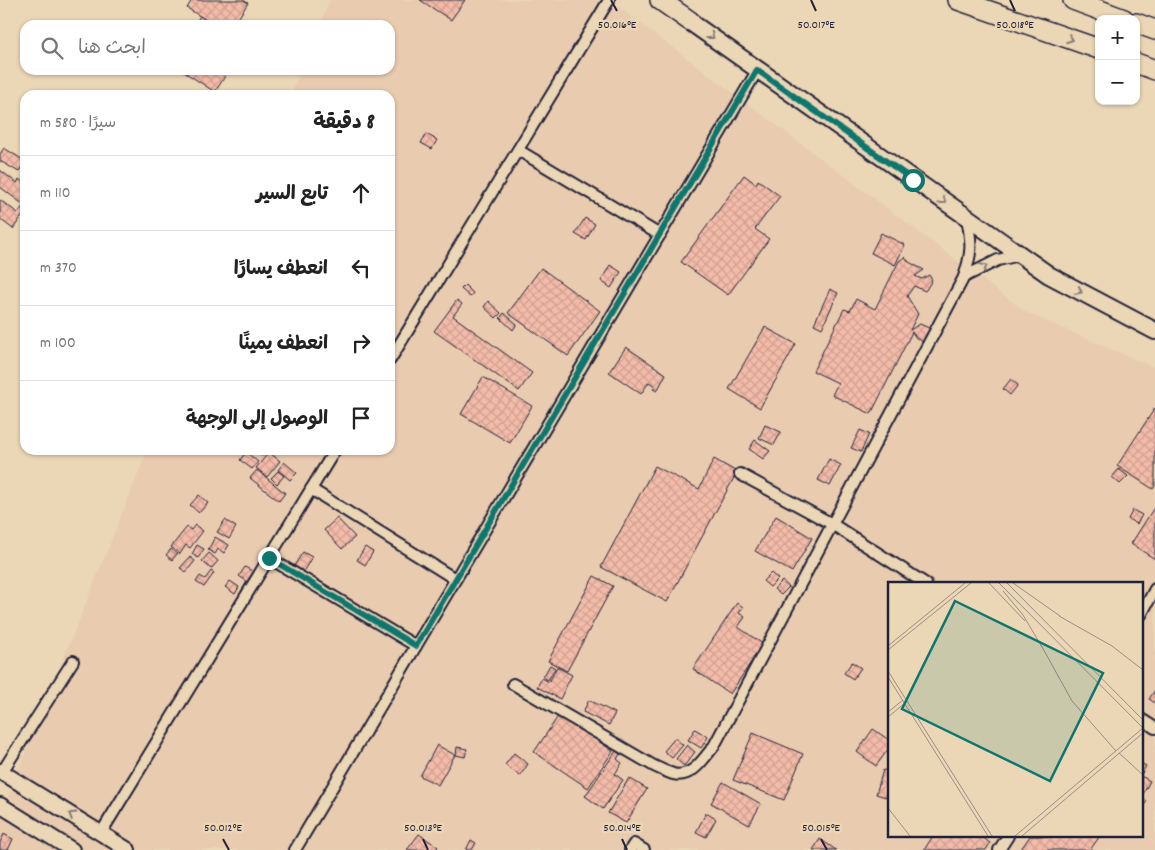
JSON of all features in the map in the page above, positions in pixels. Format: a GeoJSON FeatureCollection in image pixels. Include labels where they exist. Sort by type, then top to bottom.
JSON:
{"type":"FeatureCollection","features":[{"type":"Feature","properties":{"kind":"highway"},"geometry":{"type":"LineString","coordinates":[[660,0],[690,21]]}},
{"type":"Feature","properties":{"kind":"highway"},"geometry":{"type":"LineString","coordinates":[[958,0],[1095,48]]}},
{"type":"Feature","properties":{"kind":"highway"},"geometry":{"type":"LineString","coordinates":[[1073,0],[1113,15]]}},
{"type":"Feature","properties":{"kind":"highway"},"geometry":{"type":"LineString","coordinates":[[1140,24],[1155,30]]}},
{"type":"Feature","properties":{"kind":"highway"},"geometry":{"type":"LineString","coordinates":[[1140,64],[1155,70]]}},
{"type":"Feature","properties":{"kind":"main road"},"geometry":{"type":"LineString","coordinates":[[655,0],[690,21],[1049,275],[1155,331]]}},
{"type":"Feature","properties":{"kind":"street"},"geometry":{"type":"LineString","coordinates":[[395,352],[609,0]]}},
{"type":"Feature","properties":{"kind":"street"},"geometry":{"type":"LineString","coordinates":[[295,850],[757,70]]}},
{"type":"Feature","properties":{"kind":"street"},"geometry":{"type":"LineString","coordinates":[[518,150],[660,235]]}},
{"type":"Feature","properties":{"kind":"street"},"geometry":{"type":"LineString","coordinates":[[513,684],[654,766],[675,775],[688,773],[701,763],[714,746],[964,278],[971,256],[971,238],[967,218]]}},
{"type":"Feature","properties":{"kind":"street"},"geometry":{"type":"LineString","coordinates":[[964,278],[998,260],[1020,255]]}},
{"type":"Feature","properties":{"kind":"street"},"geometry":{"type":"LineString","coordinates":[[101,833],[332,455]]}},
{"type":"Feature","properties":{"kind":"street"},"geometry":{"type":"LineString","coordinates":[[740,474],[832,524],[923,582]]}},
{"type":"Feature","properties":{"kind":"street"},"geometry":{"type":"LineString","coordinates":[[311,489],[456,579]]}},
{"type":"Feature","properties":{"kind":"street"},"geometry":{"type":"LineString","coordinates":[[269,558],[416,646]]}},
{"type":"Feature","properties":{"kind":"street"},"geometry":{"type":"LineString","coordinates":[[1142,613],[1155,589]]}},
{"type":"Feature","properties":{"kind":"street"},"geometry":{"type":"LineString","coordinates":[[73,661],[1,772],[128,850]]}},
{"type":"Feature","properties":{"kind":"street"},"geometry":{"type":"LineString","coordinates":[[1142,720],[1155,728]]}},
{"type":"Feature","properties":{"kind":"street"},"geometry":{"type":"LineString","coordinates":[[0,805],[72,850]]}},
{"type":"Feature","properties":{"kind":"street"},"geometry":{"type":"LineString","coordinates":[[999,850],[1007,838]]}},
{"type":"Feature","properties":{"kind":"street"},"geometry":{"type":"LineString","coordinates":[[630,850],[634,844],[644,850]]}},
{"type":"Feature","properties":{"kind":"shaded area"},"geometry":{"type":"Polygon","coordinates":[[[330,0],[609,0],[1027,313],[1155,368],[1155,850],[0,850],[0,816],[146,455],[395,455],[395,90],[293,90],[299,75],[395,75],[395,20],[322,20],[330,0]]]}},
{"type":"Feature","properties":{"kind":"building"},"geometry":{"type":"Polygon","coordinates":[[[192,0],[243,0],[248,3],[237,20],[206,20],[187,8],[192,0]]]}},
{"type":"Feature","properties":{"kind":"building"},"geometry":{"type":"Polygon","coordinates":[[[420,0],[465,0],[451,20],[420,0]]]}},
{"type":"Feature","properties":{"kind":"building"},"geometry":{"type":"Polygon","coordinates":[[[200,16],[206,20],[197,20],[200,16]]]}},
{"type":"Feature","properties":{"kind":"building"},"geometry":{"type":"Polygon","coordinates":[[[189,75],[226,75],[216,90],[212,90],[189,75]]]}},
{"type":"Feature","properties":{"kind":"building"},"geometry":{"type":"Polygon","coordinates":[[[426,134],[437,140],[432,149],[421,143],[426,134]]]}},
{"type":"Feature","properties":{"kind":"building"},"geometry":{"type":"Polygon","coordinates":[[[4,148],[20,158],[19,172],[0,161],[0,154],[4,148]]]}},
{"type":"Feature","properties":{"kind":"building"},"geometry":{"type":"Polygon","coordinates":[[[0,170],[17,183],[19,179],[20,202],[0,187],[0,170]]]}},
{"type":"Feature","properties":{"kind":"building"},"geometry":{"type":"Polygon","coordinates":[[[744,175],[756,184],[758,180],[780,196],[755,229],[769,239],[728,295],[681,262],[744,175]]]}},
{"type":"Feature","properties":{"kind":"building"},"geometry":{"type":"Polygon","coordinates":[[[0,200],[18,213],[20,210],[20,219],[13,229],[0,219],[0,200]]]}},
{"type":"Feature","properties":{"kind":"building"},"geometry":{"type":"Polygon","coordinates":[[[585,218],[595,224],[586,240],[575,234],[585,218]]]}},
{"type":"Feature","properties":{"kind":"building"},"geometry":{"type":"Polygon","coordinates":[[[881,233],[905,245],[895,265],[871,253],[881,233]]]}},
{"type":"Feature","properties":{"kind":"building"},"geometry":{"type":"Polygon","coordinates":[[[905,257],[909,262],[924,270],[915,276],[922,279],[929,275],[932,280],[925,291],[914,286],[907,296],[918,314],[910,330],[920,324],[931,331],[925,343],[916,338],[912,332],[871,414],[832,395],[838,383],[813,371],[844,309],[850,311],[856,299],[875,309],[899,261],[905,257]]]}},
{"type":"Feature","properties":{"kind":"building"},"geometry":{"type":"Polygon","coordinates":[[[610,265],[621,272],[611,288],[601,281],[610,265]]]}},
{"type":"Feature","properties":{"kind":"building"},"geometry":{"type":"Polygon","coordinates":[[[541,268],[600,311],[568,356],[508,313],[541,268]]]}},
{"type":"Feature","properties":{"kind":"building"},"geometry":{"type":"Polygon","coordinates":[[[465,285],[473,293],[470,297],[461,289],[465,285]]]}},
{"type":"Feature","properties":{"kind":"building"},"geometry":{"type":"Polygon","coordinates":[[[830,289],[838,293],[822,328],[814,324],[830,289]]]}},
{"type":"Feature","properties":{"kind":"building"},"geometry":{"type":"Polygon","coordinates":[[[457,300],[462,304],[453,316],[532,373],[519,391],[434,331],[457,300]]]}},
{"type":"Feature","properties":{"kind":"building"},"geometry":{"type":"Polygon","coordinates":[[[488,301],[501,313],[496,318],[484,307],[488,301]]]}},
{"type":"Feature","properties":{"kind":"building"},"geometry":{"type":"Polygon","coordinates":[[[504,313],[517,324],[513,330],[500,318],[504,313]]]}},
{"type":"Feature","properties":{"kind":"building"},"geometry":{"type":"Polygon","coordinates":[[[765,327],[796,344],[760,408],[729,389],[765,327]]]}},
{"type":"Feature","properties":{"kind":"building"},"geometry":{"type":"Polygon","coordinates":[[[626,347],[666,374],[657,391],[653,389],[655,386],[649,382],[641,394],[609,372],[626,347]]]}},
{"type":"Feature","properties":{"kind":"building"},"geometry":{"type":"Polygon","coordinates":[[[483,377],[532,406],[510,443],[461,414],[483,377]]]}},
{"type":"Feature","properties":{"kind":"building"},"geometry":{"type":"Polygon","coordinates":[[[1011,379],[1018,385],[1010,395],[1003,389],[1011,379]]]}},
{"type":"Feature","properties":{"kind":"building"},"geometry":{"type":"Polygon","coordinates":[[[1155,408],[1155,486],[1153,489],[1117,466],[1155,408]]]}},
{"type":"Feature","properties":{"kind":"building"},"geometry":{"type":"Polygon","coordinates":[[[765,425],[781,432],[774,445],[759,438],[765,425]]]}},
{"type":"Feature","properties":{"kind":"building"},"geometry":{"type":"Polygon","coordinates":[[[860,430],[869,434],[861,452],[851,448],[860,430]]]}},
{"type":"Feature","properties":{"kind":"building"},"geometry":{"type":"Polygon","coordinates":[[[755,440],[770,451],[763,459],[749,449],[755,440]]]}},
{"type":"Feature","properties":{"kind":"building"},"geometry":{"type":"Polygon","coordinates":[[[244,455],[250,455],[258,462],[252,469],[240,460],[244,455]]]}},
{"type":"Feature","properties":{"kind":"building"},"geometry":{"type":"Polygon","coordinates":[[[267,455],[273,455],[280,461],[267,477],[256,468],[267,455]]]}},
{"type":"Feature","properties":{"kind":"building"},"geometry":{"type":"Polygon","coordinates":[[[714,459],[737,472],[667,602],[601,567],[655,466],[699,489],[714,459]]]}},
{"type":"Feature","properties":{"kind":"building"},"geometry":{"type":"Polygon","coordinates":[[[829,459],[841,465],[830,486],[818,480],[829,459]]]}},
{"type":"Feature","properties":{"kind":"building"},"geometry":{"type":"Polygon","coordinates":[[[284,462],[297,473],[290,480],[278,470],[284,462]]]}},
{"type":"Feature","properties":{"kind":"building"},"geometry":{"type":"Polygon","coordinates":[[[1119,469],[1128,476],[1120,484],[1112,477],[1119,469]]]}},
{"type":"Feature","properties":{"kind":"building"},"geometry":{"type":"Polygon","coordinates":[[[257,470],[285,493],[279,501],[250,478],[257,470]]]}},
{"type":"Feature","properties":{"kind":"building"},"geometry":{"type":"Polygon","coordinates":[[[278,471],[284,476],[277,484],[271,478],[278,471]]]}},
{"type":"Feature","properties":{"kind":"building"},"geometry":{"type":"Polygon","coordinates":[[[199,495],[208,503],[199,513],[190,505],[199,495]]]}},
{"type":"Feature","properties":{"kind":"building"},"geometry":{"type":"Polygon","coordinates":[[[1155,506],[1155,559],[1131,544],[1155,506]]]}},
{"type":"Feature","properties":{"kind":"building"},"geometry":{"type":"Polygon","coordinates":[[[1133,510],[1142,515],[1137,524],[1128,519],[1133,510]]]}},
{"type":"Feature","properties":{"kind":"building"},"geometry":{"type":"Polygon","coordinates":[[[776,516],[812,538],[792,572],[755,551],[776,516]]]}},
{"type":"Feature","properties":{"kind":"building"},"geometry":{"type":"Polygon","coordinates":[[[337,518],[355,537],[342,549],[324,530],[337,518]]]}},
{"type":"Feature","properties":{"kind":"building"},"geometry":{"type":"Polygon","coordinates":[[[225,520],[236,527],[229,539],[217,532],[225,520]]]}},
{"type":"Feature","properties":{"kind":"building"},"geometry":{"type":"Polygon","coordinates":[[[195,525],[203,531],[190,548],[186,545],[180,554],[171,547],[187,527],[191,530],[195,525]]]}},
{"type":"Feature","properties":{"kind":"building"},"geometry":{"type":"Polygon","coordinates":[[[215,537],[229,545],[224,553],[218,549],[215,554],[208,550],[215,537]]]}},
{"type":"Feature","properties":{"kind":"building"},"geometry":{"type":"Polygon","coordinates":[[[197,545],[204,549],[198,558],[192,554],[197,545]]]}},
{"type":"Feature","properties":{"kind":"building"},"geometry":{"type":"Polygon","coordinates":[[[365,547],[373,552],[365,565],[357,560],[365,547]]]}},
{"type":"Feature","properties":{"kind":"building"},"geometry":{"type":"Polygon","coordinates":[[[171,549],[177,554],[172,560],[166,555],[171,549]]]}},
{"type":"Feature","properties":{"kind":"building"},"geometry":{"type":"Polygon","coordinates":[[[303,552],[312,557],[303,572],[294,566],[303,552]]]}},
{"type":"Feature","properties":{"kind":"building"},"geometry":{"type":"Polygon","coordinates":[[[209,553],[218,561],[211,569],[202,561],[209,553]]]}},
{"type":"Feature","properties":{"kind":"building"},"geometry":{"type":"Polygon","coordinates":[[[190,557],[195,561],[186,572],[180,568],[190,557]]]}},
{"type":"Feature","properties":{"kind":"building"},"geometry":{"type":"Polygon","coordinates":[[[245,567],[254,572],[248,582],[239,576],[245,567]]]}},
{"type":"Feature","properties":{"kind":"building"},"geometry":{"type":"Polygon","coordinates":[[[211,571],[214,573],[204,587],[196,582],[200,576],[205,579],[211,571]]]}},
{"type":"Feature","properties":{"kind":"building"},"geometry":{"type":"Polygon","coordinates":[[[771,573],[778,579],[770,587],[763,581],[771,573]]]}},
{"type":"Feature","properties":{"kind":"building"},"geometry":{"type":"Polygon","coordinates":[[[594,576],[613,586],[567,671],[548,661],[594,576]]]}},
{"type":"Feature","properties":{"kind":"building"},"geometry":{"type":"Polygon","coordinates":[[[230,581],[239,587],[235,594],[225,587],[230,581]]]}},
{"type":"Feature","properties":{"kind":"building"},"geometry":{"type":"Polygon","coordinates":[[[782,581],[789,587],[781,595],[774,589],[782,581]]]}},
{"type":"Feature","properties":{"kind":"building"},"geometry":{"type":"Polygon","coordinates":[[[737,603],[743,607],[739,613],[745,617],[738,627],[763,644],[730,694],[693,669],[737,603]]]}},
{"type":"Feature","properties":{"kind":"building"},"geometry":{"type":"Polygon","coordinates":[[[852,662],[861,668],[853,679],[844,673],[852,662]]]}},
{"type":"Feature","properties":{"kind":"building"},"geometry":{"type":"Polygon","coordinates":[[[550,665],[555,668],[548,680],[543,677],[550,665]]]}},
{"type":"Feature","properties":{"kind":"building"},"geometry":{"type":"Polygon","coordinates":[[[557,667],[572,675],[560,699],[537,687],[542,678],[549,682],[557,667]]]}},
{"type":"Feature","properties":{"kind":"building"},"geometry":{"type":"Polygon","coordinates":[[[1155,690],[1155,703],[1149,699],[1155,690]]]}},
{"type":"Feature","properties":{"kind":"building"},"geometry":{"type":"Polygon","coordinates":[[[589,700],[615,713],[609,725],[583,712],[589,700]]]}},
{"type":"Feature","properties":{"kind":"building"},"geometry":{"type":"Polygon","coordinates":[[[559,715],[613,751],[588,788],[534,752],[559,715]]]}},
{"type":"Feature","properties":{"kind":"building"},"geometry":{"type":"Polygon","coordinates":[[[695,729],[708,737],[701,748],[688,740],[695,729]]]}},
{"type":"Feature","properties":{"kind":"building"},"geometry":{"type":"Polygon","coordinates":[[[873,729],[888,739],[888,749],[876,766],[857,752],[873,729]]]}},
{"type":"Feature","properties":{"kind":"building"},"geometry":{"type":"Polygon","coordinates":[[[753,733],[803,754],[784,800],[733,780],[753,733]]]}},
{"type":"Feature","properties":{"kind":"building"},"geometry":{"type":"Polygon","coordinates":[[[675,738],[683,745],[672,758],[664,751],[675,738]]]}},
{"type":"Feature","properties":{"kind":"building"},"geometry":{"type":"Polygon","coordinates":[[[437,745],[455,755],[438,785],[420,776],[437,745]]]}},
{"type":"Feature","properties":{"kind":"building"},"geometry":{"type":"Polygon","coordinates":[[[687,745],[695,752],[684,766],[676,759],[687,745]]]}},
{"type":"Feature","properties":{"kind":"building"},"geometry":{"type":"Polygon","coordinates":[[[457,747],[467,749],[465,757],[456,755],[457,747]]]}},
{"type":"Feature","properties":{"kind":"building"},"geometry":{"type":"Polygon","coordinates":[[[616,751],[620,754],[617,759],[622,763],[615,774],[623,780],[603,809],[585,796],[616,751]]]}},
{"type":"Feature","properties":{"kind":"building"},"geometry":{"type":"Polygon","coordinates":[[[514,753],[528,764],[520,776],[505,765],[514,753]]]}},
{"type":"Feature","properties":{"kind":"building"},"geometry":{"type":"Polygon","coordinates":[[[1142,764],[1146,766],[1142,773],[1142,764]]]}},
{"type":"Feature","properties":{"kind":"building"},"geometry":{"type":"Polygon","coordinates":[[[883,770],[888,771],[888,798],[876,794],[883,770]]]}},
{"type":"Feature","properties":{"kind":"building"},"geometry":{"type":"Polygon","coordinates":[[[1142,777],[1150,781],[1142,796],[1142,777]]]}},
{"type":"Feature","properties":{"kind":"building"},"geometry":{"type":"Polygon","coordinates":[[[629,778],[647,789],[626,823],[608,813],[629,778]]]}},
{"type":"Feature","properties":{"kind":"building"},"geometry":{"type":"Polygon","coordinates":[[[723,782],[761,804],[749,825],[711,803],[723,782]]]}},
{"type":"Feature","properties":{"kind":"building"},"geometry":{"type":"Polygon","coordinates":[[[1142,798],[1147,801],[1142,808],[1142,798]]]}},
{"type":"Feature","properties":{"kind":"building"},"geometry":{"type":"Polygon","coordinates":[[[706,813],[716,819],[706,837],[696,832],[706,813]]]}},
{"type":"Feature","properties":{"kind":"building"},"geometry":{"type":"Polygon","coordinates":[[[4,834],[13,839],[8,850],[0,850],[0,842],[4,834]]]}},
{"type":"Feature","properties":{"kind":"building"},"geometry":{"type":"Polygon","coordinates":[[[419,834],[438,847],[435,850],[407,850],[419,834]]]}},
{"type":"Feature","properties":{"kind":"building"},"geometry":{"type":"Polygon","coordinates":[[[932,838],[984,838],[990,843],[986,850],[924,850],[932,838]]]}},
{"type":"Feature","properties":{"kind":"building"},"geometry":{"type":"Polygon","coordinates":[[[1029,838],[1099,838],[1090,850],[1021,849],[1029,838]]]}},
{"type":"Feature","properties":{"kind":"building"},"geometry":{"type":"Polygon","coordinates":[[[820,839],[836,850],[813,850],[820,839]]]}},
{"type":"Feature","properties":{"kind":"building"},"geometry":{"type":"Polygon","coordinates":[[[471,840],[476,843],[472,850],[466,850],[471,840]]]}},
{"type":"Feature","properties":{"kind":"route"},"geometry":{"type":"LineString","coordinates":[[269,558],[416,646],[757,70],[913,180]]}}]}
